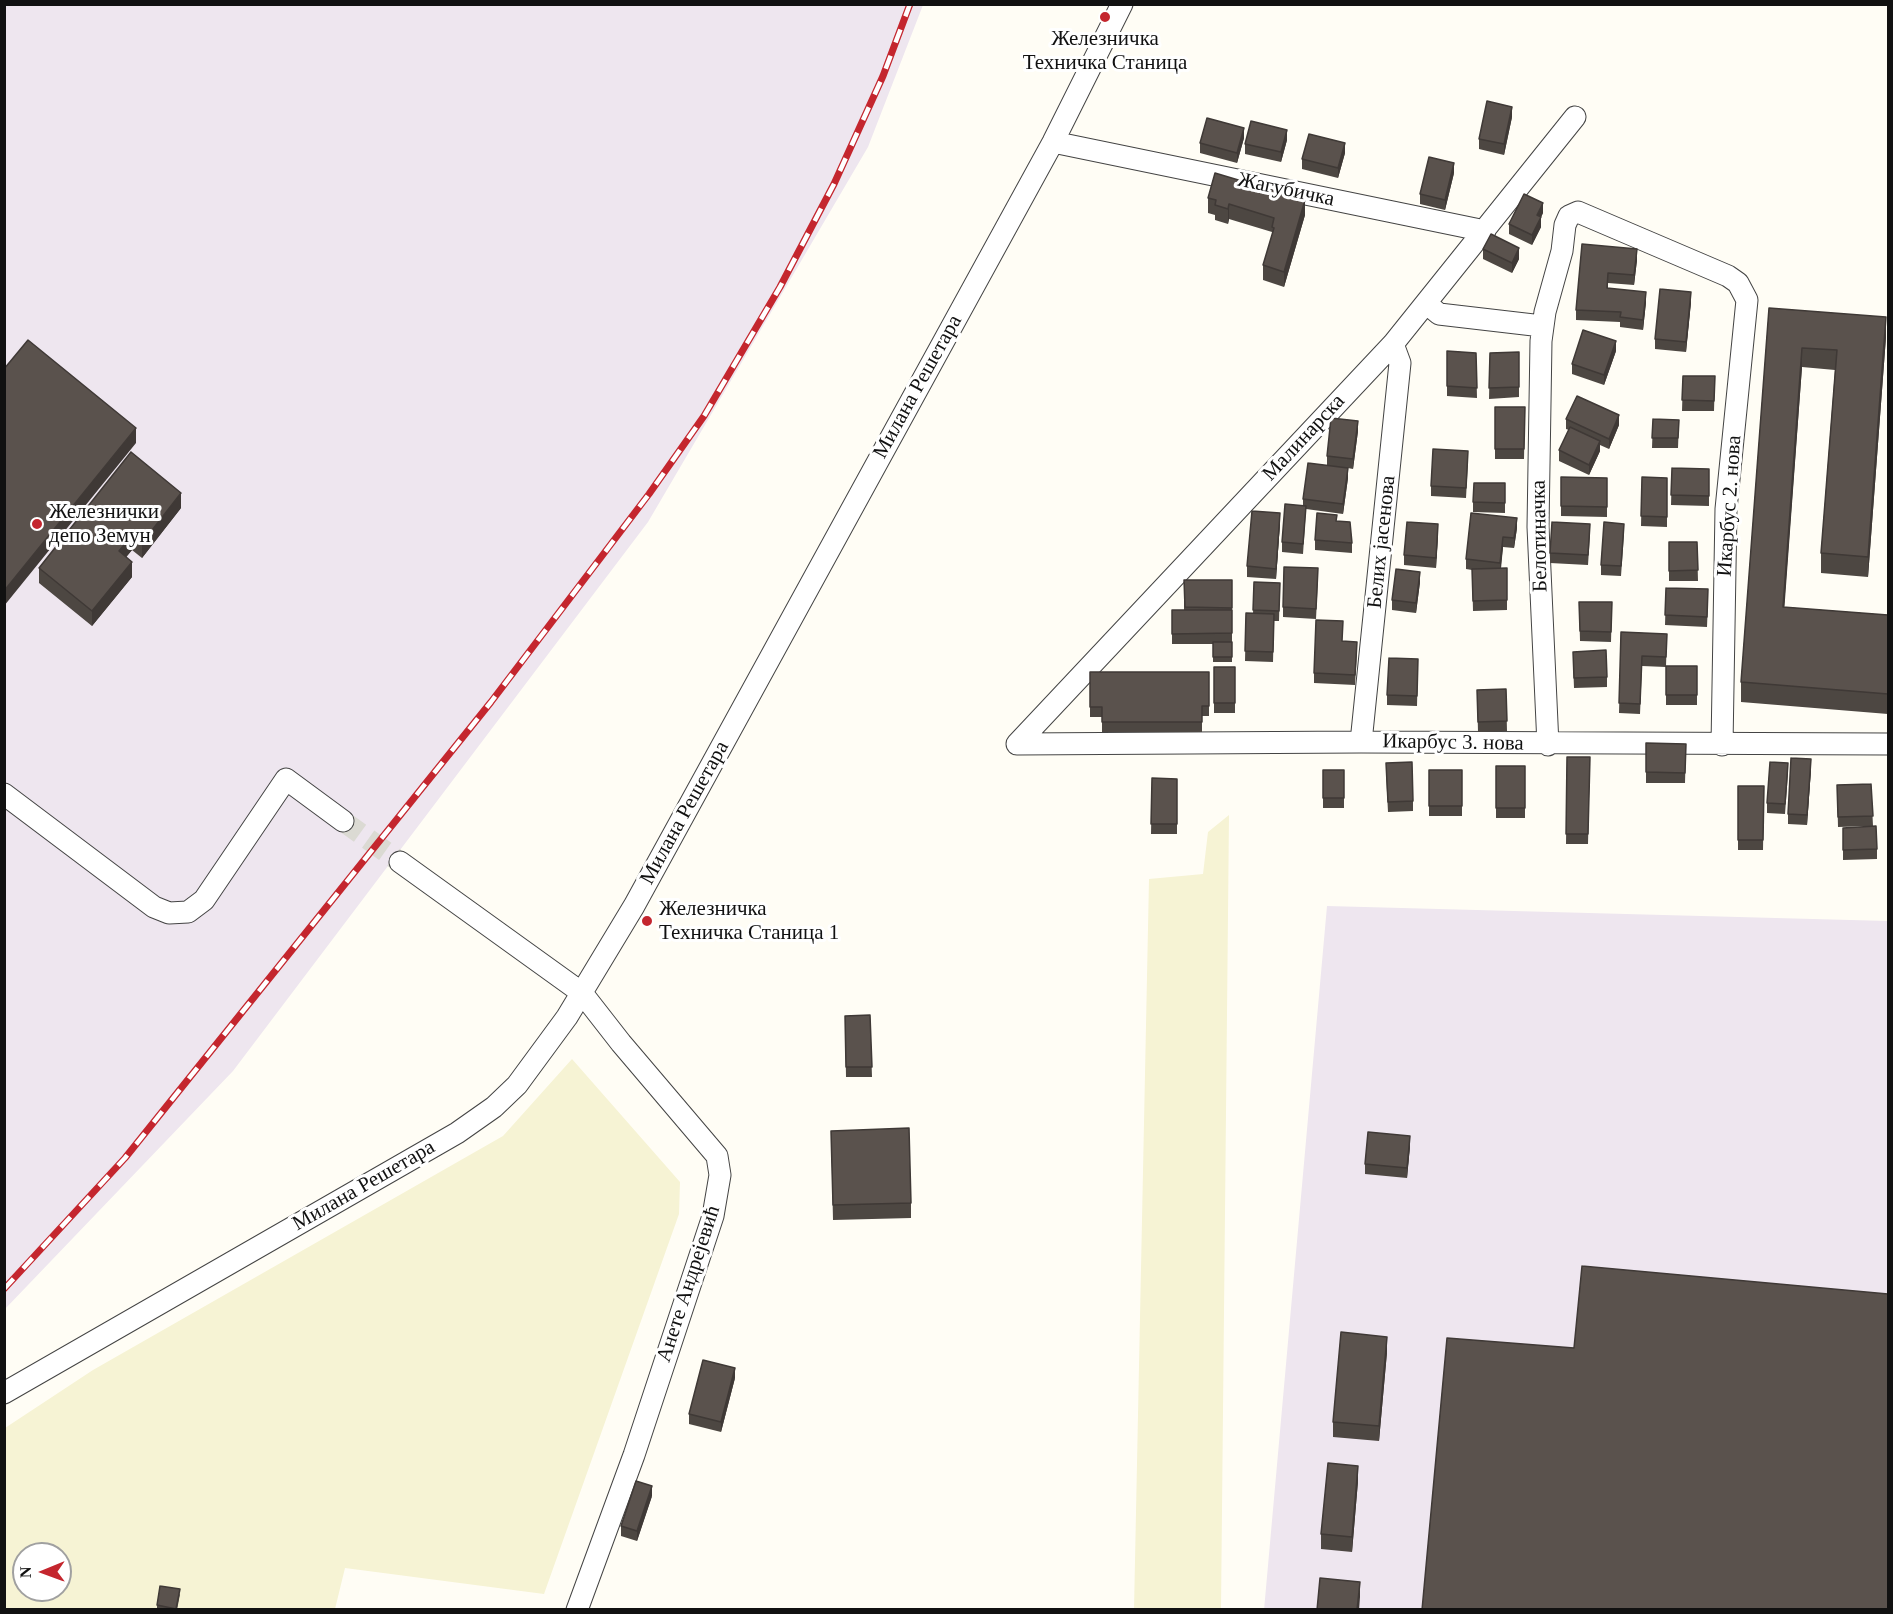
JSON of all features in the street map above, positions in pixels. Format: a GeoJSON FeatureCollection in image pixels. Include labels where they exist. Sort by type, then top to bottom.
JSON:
{"type":"FeatureCollection","features":[{"type":"Feature","properties":{"kind":"street","name":"Милана Решетара"},"geometry":{"type":"LineString","coordinates":[[4,1393],[457,1133],[495,1107],[533,1065],[582,993],[634,906],[1053,142],[1122,4]]}},
{"type":"Feature","properties":{"kind":"street","name":"Малинарска"},"geometry":{"type":"LineString","coordinates":[[1017,744],[1394,344],[1575,117]]}},
{"type":"Feature","properties":{"kind":"street","name":"Жагубичка"},"geometry":{"type":"LineString","coordinates":[[1053,142],[1485,231]]}},
{"type":"Feature","properties":{"kind":"street","name":"Белотиначка"},"geometry":{"type":"LineString","coordinates":[[1548,745],[1538,527],[1542,326],[1569,216],[1578,212],[1728,276]]}},
{"type":"Feature","properties":{"kind":"street","name":"Икарбус 2. нова"},"geometry":{"type":"LineString","coordinates":[[1722,745],[1726,509],[1748,310],[1743,291],[1728,276]]}},
{"type":"Feature","properties":{"kind":"street"},"geometry":{"type":"LineString","coordinates":[[1427,304],[1439,314],[1542,326]]}},
{"type":"Feature","properties":{"kind":"street","name":"Белих јасенова"},"geometry":{"type":"LineString","coordinates":[[1361,742],[1400,363],[1394,344]]}},
{"type":"Feature","properties":{"kind":"street","name":"Икарбус 3. нова"},"geometry":{"type":"LineString","coordinates":[[1017,744],[1361,742],[1548,745],[1888,744]]}},
{"type":"Feature","properties":{"kind":"street"},"geometry":{"type":"LineString","coordinates":[[4,794],[154,908],[170,913],[188,912],[204,900],[286,779],[343,821]]}},
{"type":"Feature","properties":{"kind":"street","name":"Анете Андрејевић"},"geometry":{"type":"LineString","coordinates":[[400,862],[582,993],[717,1156],[720,1175],[713,1216],[647,1417],[577,1610]]}},
{"type":"Feature","properties":{"kind":"shaded area"},"geometry":{"type":"Polygon","coordinates":[[[5,5],[923,5],[868,147],[648,522],[233,1071],[5,1309],[5,5]]]}},
{"type":"Feature","properties":{"kind":"shaded area"},"geometry":{"type":"Polygon","coordinates":[[[1229,815],[1221,1609],[1134,1609],[1149,879],[1203,874],[1208,832],[1229,815]]]}},
{"type":"Feature","properties":{"kind":"shaded area"},"geometry":{"type":"Polygon","coordinates":[[[1327,906],[1888,921],[1888,1609],[1264,1610],[1327,906]]]}},
{"type":"Feature","properties":{"kind":"shaded area"},"geometry":{"type":"Polygon","coordinates":[[[572,1059],[680,1182],[679,1214],[544,1594],[345,1568],[335,1609],[5,1610],[5,1428],[93,1370],[503,1136],[572,1059]]]}},
{"type":"Feature","properties":{"kind":"building"},"geometry":{"type":"Polygon","coordinates":[[[1487,101],[1512,107],[1504,144],[1479,139],[1487,101]]]}},
{"type":"Feature","properties":{"kind":"building"},"geometry":{"type":"Polygon","coordinates":[[[1207,118],[1244,128],[1237,153],[1200,143],[1207,118]]]}},
{"type":"Feature","properties":{"kind":"building"},"geometry":{"type":"Polygon","coordinates":[[[1251,121],[1287,130],[1281,152],[1245,144],[1251,121]]]}},
{"type":"Feature","properties":{"kind":"building"},"geometry":{"type":"Polygon","coordinates":[[[1309,134],[1345,143],[1338,168],[1302,159],[1309,134]]]}},
{"type":"Feature","properties":{"kind":"building"},"geometry":{"type":"Polygon","coordinates":[[[1429,157],[1454,163],[1445,200],[1420,194],[1429,157]]]}},
{"type":"Feature","properties":{"kind":"building"},"geometry":{"type":"Polygon","coordinates":[[[1215,173],[1305,200],[1284,272],[1263,265],[1274,228],[1272,227],[1274,218],[1229,204],[1228,209],[1215,205],[1216,200],[1208,198],[1215,173]]]}},
{"type":"Feature","properties":{"kind":"building"},"geometry":{"type":"Polygon","coordinates":[[[1524,194],[1543,203],[1537,215],[1541,217],[1532,235],[1509,224],[1524,194]]]}},
{"type":"Feature","properties":{"kind":"building"},"geometry":{"type":"Polygon","coordinates":[[[1491,234],[1519,248],[1512,263],[1483,249],[1491,234]]]}},
{"type":"Feature","properties":{"kind":"building"},"geometry":{"type":"Polygon","coordinates":[[[1582,244],[1637,249],[1634,275],[1608,273],[1607,288],[1646,292],[1643,320],[1620,317],[1621,312],[1576,310],[1582,244]]]}},
{"type":"Feature","properties":{"kind":"building"},"geometry":{"type":"Polygon","coordinates":[[[1660,289],[1691,292],[1686,342],[1655,339],[1660,289]]]}},
{"type":"Feature","properties":{"kind":"building"},"geometry":{"type":"Polygon","coordinates":[[[1769,308],[1886,317],[1868,557],[1821,553],[1837,350],[1802,348],[1783,607],[1888,615],[1888,694],[1741,682],[1769,308]]]}},
{"type":"Feature","properties":{"kind":"building"},"geometry":{"type":"Polygon","coordinates":[[[1583,330],[1616,341],[1604,375],[1572,364],[1583,330]]]}},
{"type":"Feature","properties":{"kind":"building","name":"Железнички депо Земун"},"geometry":{"type":"Polygon","coordinates":[[[28,340],[136,428],[4,591],[4,369],[28,340]]]}},
{"type":"Feature","properties":{"kind":"building"},"geometry":{"type":"Polygon","coordinates":[[[1447,351],[1476,353],[1477,388],[1447,386],[1447,351]]]}},
{"type":"Feature","properties":{"kind":"building"},"geometry":{"type":"Polygon","coordinates":[[[1519,352],[1519,387],[1489,388],[1490,353],[1519,352]]]}},
{"type":"Feature","properties":{"kind":"building"},"geometry":{"type":"Polygon","coordinates":[[[1683,376],[1715,376],[1714,401],[1682,400],[1683,376]]]}},
{"type":"Feature","properties":{"kind":"building"},"geometry":{"type":"Polygon","coordinates":[[[1577,396],[1619,415],[1609,439],[1566,419],[1577,396]]]}},
{"type":"Feature","properties":{"kind":"building"},"geometry":{"type":"Polygon","coordinates":[[[1495,407],[1525,407],[1524,449],[1495,449],[1495,407]]]}},
{"type":"Feature","properties":{"kind":"building"},"geometry":{"type":"Polygon","coordinates":[[[1331,418],[1358,421],[1353,459],[1327,456],[1331,418]]]}},
{"type":"Feature","properties":{"kind":"building"},"geometry":{"type":"Polygon","coordinates":[[[1653,419],[1679,420],[1678,438],[1652,438],[1653,419]]]}},
{"type":"Feature","properties":{"kind":"building"},"geometry":{"type":"Polygon","coordinates":[[[1570,427],[1600,441],[1589,465],[1559,450],[1570,427]]]}},
{"type":"Feature","properties":{"kind":"building"},"geometry":{"type":"Polygon","coordinates":[[[1433,449],[1468,451],[1466,488],[1431,486],[1433,449]]]}},
{"type":"Feature","properties":{"kind":"building"},"geometry":{"type":"Polygon","coordinates":[[[131,452],[181,493],[142,543],[132,535],[119,551],[132,562],[92,611],[39,568],[131,452]]]}},
{"type":"Feature","properties":{"kind":"building"},"geometry":{"type":"Polygon","coordinates":[[[1308,463],[1348,468],[1343,504],[1303,499],[1308,463]]]}},
{"type":"Feature","properties":{"kind":"building"},"geometry":{"type":"Polygon","coordinates":[[[1672,468],[1709,469],[1709,496],[1671,495],[1672,468]]]}},
{"type":"Feature","properties":{"kind":"building"},"geometry":{"type":"Polygon","coordinates":[[[1561,477],[1607,478],[1607,507],[1561,506],[1561,477]]]}},
{"type":"Feature","properties":{"kind":"building"},"geometry":{"type":"Polygon","coordinates":[[[1642,477],[1667,478],[1667,517],[1641,516],[1642,477]]]}},
{"type":"Feature","properties":{"kind":"building"},"geometry":{"type":"Polygon","coordinates":[[[1474,483],[1505,483],[1505,503],[1473,502],[1474,483]]]}},
{"type":"Feature","properties":{"kind":"building"},"geometry":{"type":"Polygon","coordinates":[[[1285,504],[1306,506],[1303,544],[1282,542],[1285,504]]]}},
{"type":"Feature","properties":{"kind":"building"},"geometry":{"type":"Polygon","coordinates":[[[1252,511],[1280,513],[1276,569],[1247,566],[1252,511]]]}},
{"type":"Feature","properties":{"kind":"building"},"geometry":{"type":"Polygon","coordinates":[[[1317,513],[1337,515],[1336,521],[1350,522],[1352,543],[1315,540],[1317,513]]]}},
{"type":"Feature","properties":{"kind":"building"},"geometry":{"type":"Polygon","coordinates":[[[1471,513],[1517,518],[1514,538],[1503,537],[1500,563],[1466,559],[1471,513]]]}},
{"type":"Feature","properties":{"kind":"building"},"geometry":{"type":"Polygon","coordinates":[[[1407,522],[1438,524],[1436,558],[1404,555],[1407,522]]]}},
{"type":"Feature","properties":{"kind":"building"},"geometry":{"type":"Polygon","coordinates":[[[1552,522],[1590,524],[1588,555],[1550,553],[1552,522]]]}},
{"type":"Feature","properties":{"kind":"building"},"geometry":{"type":"Polygon","coordinates":[[[1604,522],[1624,524],[1621,566],[1601,565],[1604,522]]]}},
{"type":"Feature","properties":{"kind":"building"},"geometry":{"type":"Polygon","coordinates":[[[1669,542],[1697,542],[1698,570],[1669,571],[1669,542]]]}},
{"type":"Feature","properties":{"kind":"building"},"geometry":{"type":"Polygon","coordinates":[[[1284,567],[1318,568],[1316,609],[1283,607],[1284,567]]]}},
{"type":"Feature","properties":{"kind":"building"},"geometry":{"type":"Polygon","coordinates":[[[1507,568],[1507,600],[1473,601],[1472,569],[1507,568]]]}},
{"type":"Feature","properties":{"kind":"building"},"geometry":{"type":"Polygon","coordinates":[[[1396,569],[1420,572],[1416,603],[1392,600],[1396,569]]]}},
{"type":"Feature","properties":{"kind":"building"},"geometry":{"type":"Polygon","coordinates":[[[1184,580],[1232,580],[1232,608],[1185,607],[1184,580]]]}},
{"type":"Feature","properties":{"kind":"building"},"geometry":{"type":"Polygon","coordinates":[[[1254,582],[1280,583],[1279,611],[1253,610],[1254,582]]]}},
{"type":"Feature","properties":{"kind":"building"},"geometry":{"type":"Polygon","coordinates":[[[1666,588],[1708,589],[1707,617],[1665,615],[1666,588]]]}},
{"type":"Feature","properties":{"kind":"building"},"geometry":{"type":"Polygon","coordinates":[[[1579,602],[1612,602],[1611,632],[1580,631],[1579,602]]]}},
{"type":"Feature","properties":{"kind":"building"},"geometry":{"type":"Polygon","coordinates":[[[1172,610],[1232,610],[1232,633],[1172,634],[1172,610]]]}},
{"type":"Feature","properties":{"kind":"building"},"geometry":{"type":"Polygon","coordinates":[[[1246,613],[1274,614],[1273,652],[1245,651],[1246,613]]]}},
{"type":"Feature","properties":{"kind":"building"},"geometry":{"type":"Polygon","coordinates":[[[1316,620],[1343,621],[1342,641],[1357,642],[1355,675],[1314,673],[1316,620]]]}},
{"type":"Feature","properties":{"kind":"building"},"geometry":{"type":"Polygon","coordinates":[[[1621,632],[1667,634],[1666,657],[1642,656],[1640,704],[1619,703],[1621,632]]]}},
{"type":"Feature","properties":{"kind":"building"},"geometry":{"type":"Polygon","coordinates":[[[1213,642],[1232,642],[1232,657],[1213,657],[1213,642]]]}},
{"type":"Feature","properties":{"kind":"building"},"geometry":{"type":"Polygon","coordinates":[[[1606,650],[1607,677],[1574,678],[1573,652],[1606,650]]]}},
{"type":"Feature","properties":{"kind":"building"},"geometry":{"type":"Polygon","coordinates":[[[1389,658],[1418,659],[1417,696],[1387,695],[1389,658]]]}},
{"type":"Feature","properties":{"kind":"building"},"geometry":{"type":"Polygon","coordinates":[[[1666,666],[1697,666],[1697,695],[1666,695],[1666,666]]]}},
{"type":"Feature","properties":{"kind":"building"},"geometry":{"type":"Polygon","coordinates":[[[1214,667],[1235,667],[1235,703],[1214,703],[1214,667]]]}},
{"type":"Feature","properties":{"kind":"building"},"geometry":{"type":"Polygon","coordinates":[[[1090,672],[1209,672],[1209,706],[1202,706],[1202,722],[1102,722],[1102,707],[1090,707],[1090,672]]]}},
{"type":"Feature","properties":{"kind":"building"},"geometry":{"type":"Polygon","coordinates":[[[1506,689],[1507,721],[1478,722],[1477,690],[1506,689]]]}},
{"type":"Feature","properties":{"kind":"building"},"geometry":{"type":"Polygon","coordinates":[[[1646,743],[1686,744],[1685,773],[1646,772],[1646,743]]]}},
{"type":"Feature","properties":{"kind":"building"},"geometry":{"type":"Polygon","coordinates":[[[1567,757],[1590,757],[1588,834],[1566,834],[1567,757]]]}},
{"type":"Feature","properties":{"kind":"building"},"geometry":{"type":"Polygon","coordinates":[[[1791,758],[1811,759],[1807,815],[1788,814],[1791,758]]]}},
{"type":"Feature","properties":{"kind":"building"},"geometry":{"type":"Polygon","coordinates":[[[1412,762],[1413,801],[1388,802],[1386,763],[1412,762]]]}},
{"type":"Feature","properties":{"kind":"building"},"geometry":{"type":"Polygon","coordinates":[[[1770,762],[1788,763],[1785,804],[1767,803],[1770,762]]]}},
{"type":"Feature","properties":{"kind":"building"},"geometry":{"type":"Polygon","coordinates":[[[1496,766],[1525,766],[1525,808],[1496,808],[1496,766]]]}},
{"type":"Feature","properties":{"kind":"building"},"geometry":{"type":"Polygon","coordinates":[[[1323,770],[1344,770],[1344,798],[1323,798],[1323,770]]]}},
{"type":"Feature","properties":{"kind":"building"},"geometry":{"type":"Polygon","coordinates":[[[1429,770],[1462,770],[1462,806],[1429,806],[1429,770]]]}},
{"type":"Feature","properties":{"kind":"building"},"geometry":{"type":"Polygon","coordinates":[[[1152,778],[1177,779],[1177,824],[1151,824],[1152,778]]]}},
{"type":"Feature","properties":{"kind":"building"},"geometry":{"type":"Polygon","coordinates":[[[1871,784],[1873,816],[1838,817],[1837,785],[1871,784]]]}},
{"type":"Feature","properties":{"kind":"building"},"geometry":{"type":"Polygon","coordinates":[[[1738,786],[1764,786],[1763,840],[1738,840],[1738,786]]]}},
{"type":"Feature","properties":{"kind":"building"},"geometry":{"type":"Polygon","coordinates":[[[1876,826],[1877,849],[1843,850],[1843,828],[1876,826]]]}},
{"type":"Feature","properties":{"kind":"building"},"geometry":{"type":"Polygon","coordinates":[[[870,1015],[872,1067],[846,1067],[845,1016],[870,1015]]]}},
{"type":"Feature","properties":{"kind":"building"},"geometry":{"type":"Polygon","coordinates":[[[909,1128],[911,1203],[833,1205],[831,1131],[909,1128]]]}},
{"type":"Feature","properties":{"kind":"building"},"geometry":{"type":"Polygon","coordinates":[[[1368,1132],[1410,1136],[1407,1168],[1365,1164],[1368,1132]]]}},
{"type":"Feature","properties":{"kind":"building"},"geometry":{"type":"Polygon","coordinates":[[[1582,1266],[1888,1294],[1888,1610],[1422,1610],[1447,1338],[1574,1348],[1582,1266]]]}},
{"type":"Feature","properties":{"kind":"building"},"geometry":{"type":"Polygon","coordinates":[[[1341,1332],[1387,1337],[1379,1426],[1333,1422],[1341,1332]]]}},
{"type":"Feature","properties":{"kind":"building"},"geometry":{"type":"Polygon","coordinates":[[[703,1360],[735,1368],[721,1422],[689,1414],[703,1360]]]}},
{"type":"Feature","properties":{"kind":"building"},"geometry":{"type":"Polygon","coordinates":[[[1328,1463],[1358,1466],[1352,1537],[1321,1534],[1328,1463]]]}},
{"type":"Feature","properties":{"kind":"building"},"geometry":{"type":"Polygon","coordinates":[[[636,1481],[652,1486],[637,1531],[621,1526],[636,1481]]]}},
{"type":"Feature","properties":{"kind":"building"},"geometry":{"type":"Polygon","coordinates":[[[1320,1578],[1360,1582],[1357,1610],[1317,1610],[1320,1578]]]}},
{"type":"Feature","properties":{"kind":"building"},"geometry":{"type":"Polygon","coordinates":[[[160,1586],[180,1589],[176,1609],[157,1605],[160,1586]]]}},
{"type":"Feature","properties":{"kind":"tunnel"},"geometry":{"type":"LineString","coordinates":[[343,821],[400,862]]}},
{"type":"Feature","properties":{"kind":"railway"},"geometry":{"type":"LineString","coordinates":[[4,1289],[125,1158],[491,702],[649,494],[704,416],[780,287],[834,184],[883,76],[910,4]]}},
{"type":"Feature","properties":{"kind":"place","name":"Железничка Техничка Станица"},"geometry":{"type":"Point","coordinates":[1105,17]}},
{"type":"Feature","properties":{"kind":"place","name":"Железнички депо Земун"},"geometry":{"type":"Point","coordinates":[37,524]}},
{"type":"Feature","properties":{"kind":"place","name":"Железничка Техничка Станица 1"},"geometry":{"type":"Point","coordinates":[647,921]}}]}
